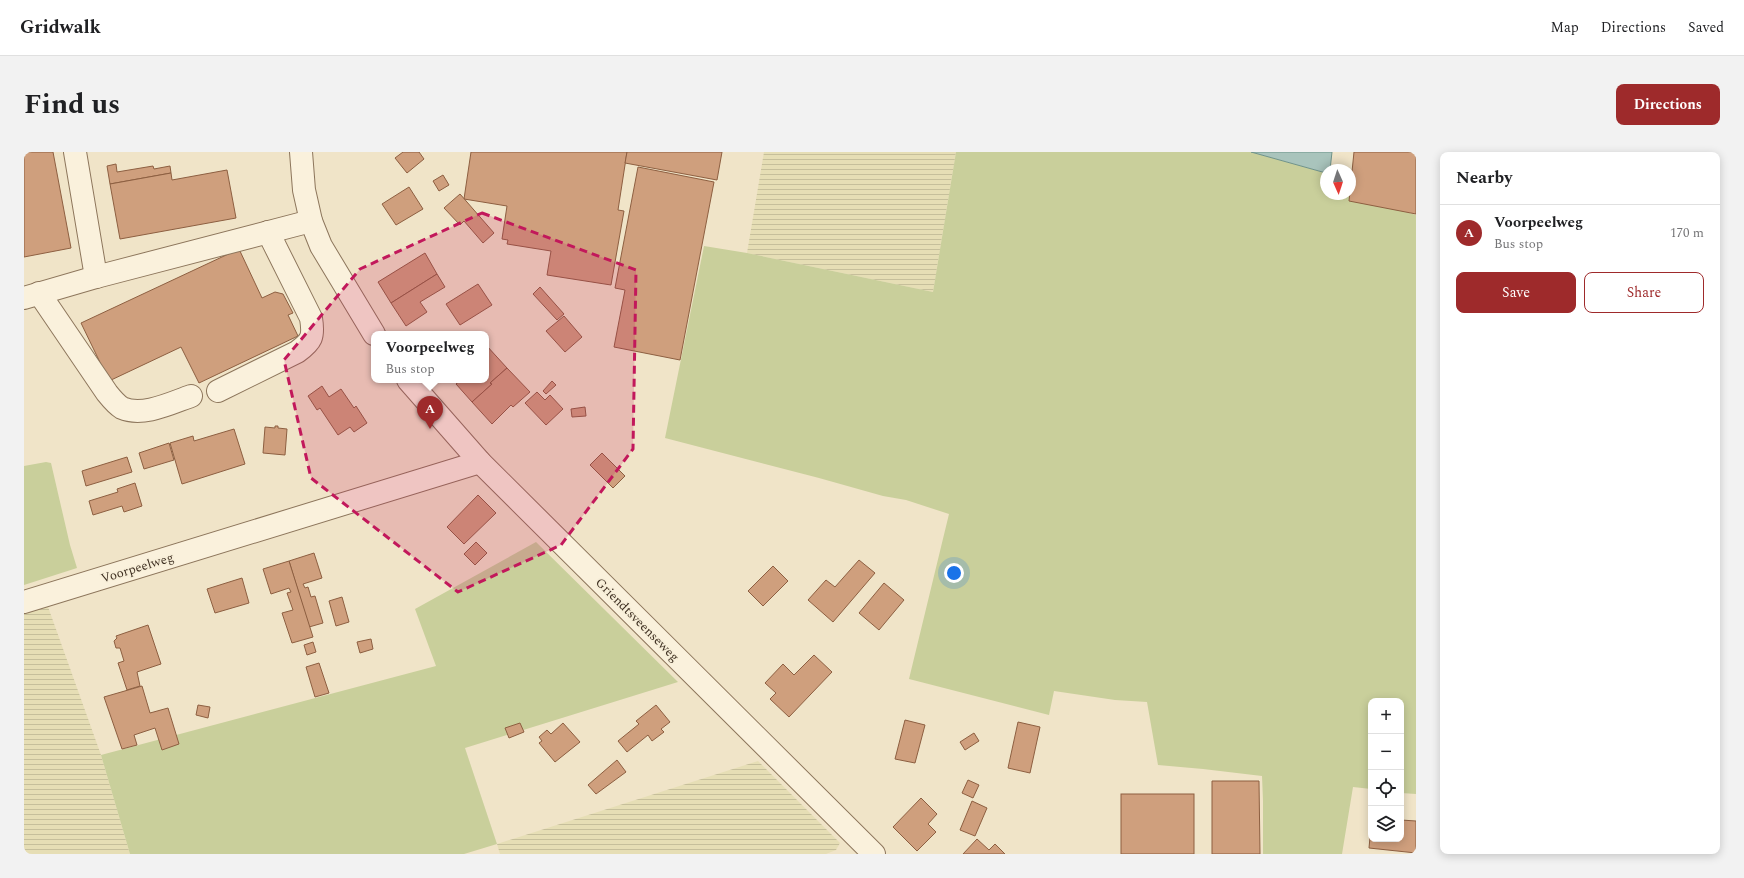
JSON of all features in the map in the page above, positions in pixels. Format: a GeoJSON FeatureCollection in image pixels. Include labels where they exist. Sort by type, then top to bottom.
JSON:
{"type":"FeatureCollection","features":[{"type":"Feature","properties":{"kind":"street"},"geometry":{"type":"LineString","coordinates":[[75,152],[96,277]]}},
{"type":"Feature","properties":{"kind":"street"},"geometry":{"type":"LineString","coordinates":[[301,152],[304,190],[312,221],[321,246],[372,331]]}},
{"type":"Feature","properties":{"kind":"street"},"geometry":{"type":"LineString","coordinates":[[191,396],[148,410],[131,411],[121,407],[107,393],[31,296],[96,277],[312,221]]}},
{"type":"Feature","properties":{"kind":"street"},"geometry":{"type":"LineString","coordinates":[[218,391],[297,352],[307,344],[314,334],[312,318],[268,232]]}},
{"type":"Feature","properties":{"kind":"street","name":"Griendtsveenseweg"},"geometry":{"type":"LineString","coordinates":[[411,383],[480,462],[874,854]]}},
{"type":"Feature","properties":{"kind":"street","name":"Voorpeelweg"},"geometry":{"type":"LineString","coordinates":[[24,602],[480,462]]}},
{"type":"Feature","properties":{"kind":"highlighted area"},"geometry":{"type":"Polygon","coordinates":[[[482,213],[636,270],[633,449],[561,545],[458,592],[311,478],[284,360],[360,269],[482,213]]]}},
{"type":"Feature","properties":{"kind":"shaded area"},"geometry":{"type":"Polygon","coordinates":[[[764,152],[956,152],[933,292],[747,253],[764,152]]]}},
{"type":"Feature","properties":{"kind":"shaded area"},"geometry":{"type":"Polygon","coordinates":[[[47,604],[101,755],[130,854],[24,854],[24,612],[47,604]]]}},
{"type":"Feature","properties":{"kind":"shaded area"},"geometry":{"type":"Polygon","coordinates":[[[758,761],[840,843],[836,850],[826,854],[500,854],[497,844],[758,761]]]}},
{"type":"Feature","properties":{"kind":"green space"},"geometry":{"type":"Polygon","coordinates":[[[956,152],[1251,152],[1320,171],[1320,200],[1356,200],[1356,197],[1416,215],[1416,794],[1404,793],[1404,698],[1368,698],[1368,789],[1353,787],[1342,854],[1263,854],[1262,776],[1158,765],[1147,702],[1115,700],[1054,691],[1049,715],[909,679],[949,514],[906,500],[883,496],[665,438],[704,246],[747,253],[933,292],[956,152]]]}},
{"type":"Feature","properties":{"kind":"green space"},"geometry":{"type":"Polygon","coordinates":[[[46,462],[51,463],[70,545],[77,568],[24,585],[24,466],[46,462]]]}},
{"type":"Feature","properties":{"kind":"green space"},"geometry":{"type":"Polygon","coordinates":[[[536,542],[678,682],[465,748],[497,844],[464,854],[130,854],[101,755],[436,666],[415,609],[536,542]]]}},
{"type":"Feature","properties":{"kind":"water"},"geometry":{"type":"Polygon","coordinates":[[[1251,152],[1332,152],[1331,164],[1320,164],[1320,171],[1251,152]]]}},
{"type":"Feature","properties":{"kind":"building"},"geometry":{"type":"Polygon","coordinates":[[[24,152],[53,152],[71,248],[24,257],[24,152]]]}},
{"type":"Feature","properties":{"kind":"building"},"geometry":{"type":"Polygon","coordinates":[[[403,152],[419,152],[424,159],[407,173],[395,158],[403,152]]]}},
{"type":"Feature","properties":{"kind":"building"},"geometry":{"type":"Polygon","coordinates":[[[471,152],[627,152],[618,210],[624,211],[611,285],[547,275],[551,251],[507,244],[508,240],[502,239],[507,206],[464,199],[471,152]]]}},
{"type":"Feature","properties":{"kind":"building"},"geometry":{"type":"Polygon","coordinates":[[[627,152],[722,152],[717,180],[625,163],[627,152]]]}},
{"type":"Feature","properties":{"kind":"building"},"geometry":{"type":"Polygon","coordinates":[[[1354,152],[1416,152],[1416,214],[1349,201],[1356,200],[1356,164],[1353,164],[1354,152]]]}},
{"type":"Feature","properties":{"kind":"building"},"geometry":{"type":"Polygon","coordinates":[[[116,164],[117,172],[153,166],[154,169],[170,166],[171,173],[110,184],[107,166],[116,164]]]}},
{"type":"Feature","properties":{"kind":"building"},"geometry":{"type":"Polygon","coordinates":[[[638,167],[714,182],[680,360],[614,347],[625,290],[615,288],[638,167]]]}},
{"type":"Feature","properties":{"kind":"building"},"geometry":{"type":"Polygon","coordinates":[[[227,170],[236,218],[120,239],[110,184],[171,173],[172,180],[227,170]]]}},
{"type":"Feature","properties":{"kind":"building"},"geometry":{"type":"Polygon","coordinates":[[[443,175],[449,185],[439,191],[433,181],[443,175]]]}},
{"type":"Feature","properties":{"kind":"building"},"geometry":{"type":"Polygon","coordinates":[[[409,187],[423,209],[396,225],[382,204],[409,187]]]}},
{"type":"Feature","properties":{"kind":"building"},"geometry":{"type":"Polygon","coordinates":[[[460,194],[494,233],[483,243],[464,221],[460,225],[444,208],[460,194]]]}},
{"type":"Feature","properties":{"kind":"building"},"geometry":{"type":"Polygon","coordinates":[[[239,249],[262,298],[275,292],[283,294],[293,313],[288,315],[298,336],[199,383],[181,347],[109,381],[81,323],[239,249]]]}},
{"type":"Feature","properties":{"kind":"building"},"geometry":{"type":"Polygon","coordinates":[[[425,253],[437,274],[391,303],[378,282],[425,253]]]}},
{"type":"Feature","properties":{"kind":"building"},"geometry":{"type":"Polygon","coordinates":[[[437,274],[445,287],[420,302],[427,312],[406,326],[391,303],[437,274]]]}},
{"type":"Feature","properties":{"kind":"building"},"geometry":{"type":"Polygon","coordinates":[[[478,284],[492,305],[460,325],[446,304],[478,284]]]}},
{"type":"Feature","properties":{"kind":"building"},"geometry":{"type":"Polygon","coordinates":[[[540,287],[564,314],[557,320],[533,294],[540,287]]]}},
{"type":"Feature","properties":{"kind":"building"},"geometry":{"type":"Polygon","coordinates":[[[564,316],[582,337],[565,352],[546,331],[564,316]]]}},
{"type":"Feature","properties":{"kind":"building"},"geometry":{"type":"Polygon","coordinates":[[[489,348],[507,368],[472,402],[456,384],[489,383],[489,348]]]}},
{"type":"Feature","properties":{"kind":"building"},"geometry":{"type":"Polygon","coordinates":[[[507,368],[530,392],[513,407],[511,405],[492,424],[472,402],[507,368]]]}},
{"type":"Feature","properties":{"kind":"building"},"geometry":{"type":"Polygon","coordinates":[[[552,381],[556,385],[546,394],[543,391],[552,381]]]}},
{"type":"Feature","properties":{"kind":"building"},"geometry":{"type":"Polygon","coordinates":[[[322,386],[329,397],[341,389],[354,408],[356,406],[367,423],[354,432],[350,427],[338,435],[320,408],[317,410],[308,396],[322,386]]]}},
{"type":"Feature","properties":{"kind":"building"},"geometry":{"type":"Polygon","coordinates":[[[537,392],[545,400],[550,395],[563,409],[546,425],[525,403],[537,392]]]}},
{"type":"Feature","properties":{"kind":"building"},"geometry":{"type":"Polygon","coordinates":[[[585,407],[586,416],[572,417],[571,409],[585,407]]]}},
{"type":"Feature","properties":{"kind":"building"},"geometry":{"type":"Polygon","coordinates":[[[275,426],[278,426],[278,428],[287,429],[285,455],[263,453],[265,427],[275,428],[275,426]]]}},
{"type":"Feature","properties":{"kind":"building"},"geometry":{"type":"Polygon","coordinates":[[[234,429],[245,464],[182,484],[170,443],[193,436],[194,441],[234,429]]]}},
{"type":"Feature","properties":{"kind":"building"},"geometry":{"type":"Polygon","coordinates":[[[169,443],[174,460],[144,469],[139,453],[169,443]]]}},
{"type":"Feature","properties":{"kind":"building"},"geometry":{"type":"Polygon","coordinates":[[[602,453],[625,476],[613,488],[590,465],[602,453]]]}},
{"type":"Feature","properties":{"kind":"building"},"geometry":{"type":"Polygon","coordinates":[[[127,457],[132,472],[86,486],[82,471],[127,457]]]}},
{"type":"Feature","properties":{"kind":"building"},"geometry":{"type":"Polygon","coordinates":[[[135,483],[142,506],[124,512],[122,506],[93,515],[89,501],[118,492],[117,489],[135,483]]]}},
{"type":"Feature","properties":{"kind":"building"},"geometry":{"type":"Polygon","coordinates":[[[478,495],[496,513],[464,544],[447,527],[478,495]]]}},
{"type":"Feature","properties":{"kind":"building"},"geometry":{"type":"Polygon","coordinates":[[[476,542],[487,553],[475,565],[464,554],[476,542]]]}},
{"type":"Feature","properties":{"kind":"building"},"geometry":{"type":"Polygon","coordinates":[[[314,553],[322,578],[303,584],[305,588],[308,587],[311,597],[315,596],[323,623],[309,627],[289,561],[314,553]]]}},
{"type":"Feature","properties":{"kind":"building"},"geometry":{"type":"Polygon","coordinates":[[[859,560],[875,573],[833,622],[808,600],[826,580],[835,587],[859,560]]]}},
{"type":"Feature","properties":{"kind":"building"},"geometry":{"type":"Polygon","coordinates":[[[289,561],[313,637],[292,643],[282,613],[293,610],[287,593],[291,592],[289,588],[271,594],[263,569],[289,561]]]}},
{"type":"Feature","properties":{"kind":"building"},"geometry":{"type":"Polygon","coordinates":[[[773,566],[788,581],[763,606],[748,591],[773,566]]]}},
{"type":"Feature","properties":{"kind":"building"},"geometry":{"type":"Polygon","coordinates":[[[242,578],[249,603],[215,613],[207,589],[242,578]]]}},
{"type":"Feature","properties":{"kind":"building"},"geometry":{"type":"Polygon","coordinates":[[[884,583],[904,600],[879,630],[859,613],[884,583]]]}},
{"type":"Feature","properties":{"kind":"building"},"geometry":{"type":"Polygon","coordinates":[[[342,597],[349,622],[336,626],[329,601],[342,597]]]}},
{"type":"Feature","properties":{"kind":"building"},"geometry":{"type":"Polygon","coordinates":[[[148,625],[161,664],[137,672],[140,686],[127,690],[118,663],[124,661],[120,648],[116,648],[114,641],[117,638],[116,636],[148,625]]]}},
{"type":"Feature","properties":{"kind":"building"},"geometry":{"type":"Polygon","coordinates":[[[371,639],[373,649],[360,653],[357,642],[371,639]]]}},
{"type":"Feature","properties":{"kind":"building"},"geometry":{"type":"Polygon","coordinates":[[[313,642],[316,652],[307,655],[304,645],[313,642]]]}},
{"type":"Feature","properties":{"kind":"building"},"geometry":{"type":"Polygon","coordinates":[[[814,655],[832,672],[789,717],[770,699],[776,693],[765,683],[783,664],[794,675],[814,655]]]}},
{"type":"Feature","properties":{"kind":"building"},"geometry":{"type":"Polygon","coordinates":[[[319,663],[329,693],[315,697],[306,667],[319,663]]]}},
{"type":"Feature","properties":{"kind":"building"},"geometry":{"type":"Polygon","coordinates":[[[142,686],[150,713],[168,708],[179,744],[162,750],[155,728],[134,735],[137,745],[122,749],[104,697],[142,686]]]}},
{"type":"Feature","properties":{"kind":"building"},"geometry":{"type":"Polygon","coordinates":[[[198,705],[210,707],[208,718],[196,715],[198,705]]]}},
{"type":"Feature","properties":{"kind":"building"},"geometry":{"type":"Polygon","coordinates":[[[656,705],[670,722],[661,729],[664,732],[652,741],[648,735],[627,752],[618,741],[639,724],[636,721],[656,705]]]}},
{"type":"Feature","properties":{"kind":"building"},"geometry":{"type":"Polygon","coordinates":[[[905,720],[925,725],[915,763],[895,759],[905,720]]]}},
{"type":"Feature","properties":{"kind":"building"},"geometry":{"type":"Polygon","coordinates":[[[1018,722],[1040,727],[1030,773],[1008,768],[1018,722]]]}},
{"type":"Feature","properties":{"kind":"building"},"geometry":{"type":"Polygon","coordinates":[[[520,723],[524,732],[509,738],[505,728],[520,723]]]}},
{"type":"Feature","properties":{"kind":"building"},"geometry":{"type":"Polygon","coordinates":[[[563,723],[580,742],[555,762],[539,743],[542,741],[539,737],[547,730],[551,734],[563,723]]]}},
{"type":"Feature","properties":{"kind":"building"},"geometry":{"type":"Polygon","coordinates":[[[974,733],[979,741],[965,750],[960,742],[974,733]]]}},
{"type":"Feature","properties":{"kind":"building"},"geometry":{"type":"Polygon","coordinates":[[[617,760],[626,772],[596,794],[588,785],[617,760]]]}},
{"type":"Feature","properties":{"kind":"building"},"geometry":{"type":"Polygon","coordinates":[[[968,780],[979,785],[973,798],[962,793],[968,780]]]}},
{"type":"Feature","properties":{"kind":"building"},"geometry":{"type":"Polygon","coordinates":[[[1212,781],[1259,781],[1260,854],[1212,854],[1212,781]]]}},
{"type":"Feature","properties":{"kind":"building"},"geometry":{"type":"Polygon","coordinates":[[[1121,794],[1194,794],[1194,854],[1121,854],[1121,794]]]}},
{"type":"Feature","properties":{"kind":"building"},"geometry":{"type":"Polygon","coordinates":[[[921,798],[937,814],[928,824],[936,832],[917,851],[893,827],[921,798]]]}},
{"type":"Feature","properties":{"kind":"building"},"geometry":{"type":"Polygon","coordinates":[[[972,801],[987,808],[975,836],[960,830],[972,801]]]}},
{"type":"Feature","properties":{"kind":"building"},"geometry":{"type":"Polygon","coordinates":[[[1404,820],[1416,821],[1416,853],[1369,848],[1370,842],[1404,842],[1404,820]]]}},
{"type":"Feature","properties":{"kind":"building"},"geometry":{"type":"Polygon","coordinates":[[[977,839],[989,850],[995,844],[1005,854],[963,854],[977,839]]]}},
{"type":"Feature","properties":{"kind":"place","name":"Voorpeelweg"},"geometry":{"type":"Point","coordinates":[430,429]}}]}
